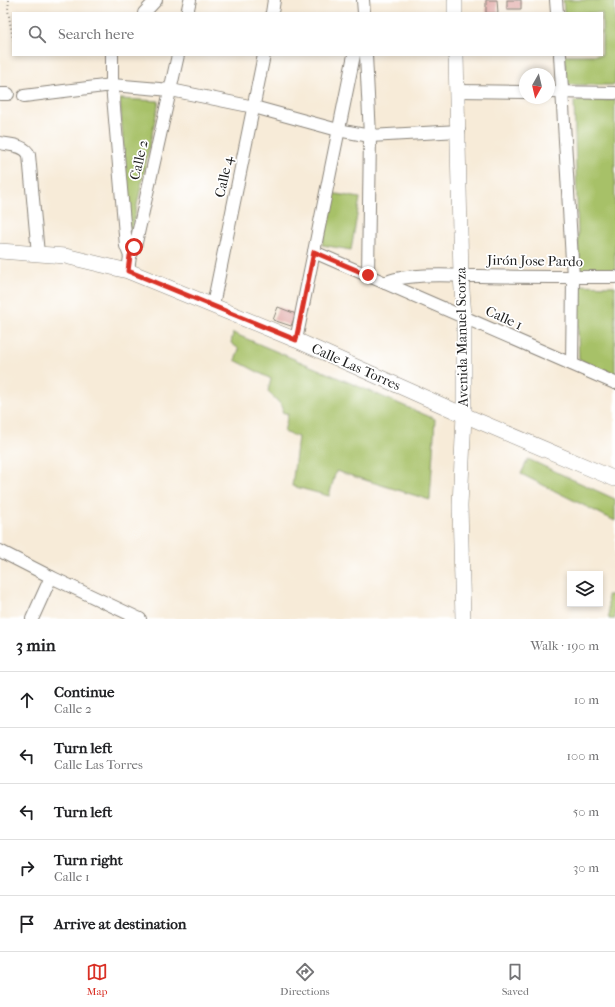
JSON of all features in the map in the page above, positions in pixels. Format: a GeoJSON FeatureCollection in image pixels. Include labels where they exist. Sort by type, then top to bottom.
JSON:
{"type":"FeatureCollection","features":[{"type":"Feature","properties":{"kind":"street"},"geometry":{"type":"LineString","coordinates":[[145,12],[156,0]]}},
{"type":"Feature","properties":{"kind":"street"},"geometry":{"type":"LineString","coordinates":[[187,12],[190,0]]}},
{"type":"Feature","properties":{"kind":"street"},"geometry":{"type":"LineString","coordinates":[[272,12],[274,0]]}},
{"type":"Feature","properties":{"kind":"street"},"geometry":{"type":"LineString","coordinates":[[455,0],[455,12]]}},
{"type":"Feature","properties":{"kind":"street"},"geometry":{"type":"LineString","coordinates":[[556,0],[557,12]]}},
{"type":"Feature","properties":{"kind":"street"},"geometry":{"type":"LineString","coordinates":[[112,56],[112,85],[126,246],[129,263]]}},
{"type":"Feature","properties":{"kind":"street","name":"Calle 2"},"geometry":{"type":"LineString","coordinates":[[129,263],[178,56]]}},
{"type":"Feature","properties":{"kind":"street","name":"Calle 4"},"geometry":{"type":"LineString","coordinates":[[213,305],[264,56]]}},
{"type":"Feature","properties":{"kind":"street"},"geometry":{"type":"LineString","coordinates":[[296,340],[354,56]]}},
{"type":"Feature","properties":{"kind":"street"},"geometry":{"type":"LineString","coordinates":[[366,56],[370,136],[368,275]]}},
{"type":"Feature","properties":{"kind":"street","name":"Avenida Manuel Scorza"},"geometry":{"type":"LineString","coordinates":[[456,56],[461,276],[464,317],[464,415],[460,506],[464,619]]}},
{"type":"Feature","properties":{"kind":"street"},"geometry":{"type":"LineString","coordinates":[[560,56],[573,277],[572,364]]}},
{"type":"Feature","properties":{"kind":"street"},"geometry":{"type":"LineString","coordinates":[[24,96],[112,85],[170,90],[254,107],[338,130],[370,136],[458,131]]}},
{"type":"Feature","properties":{"kind":"street"},"geometry":{"type":"LineString","coordinates":[[457,91],[519,92]]}},
{"type":"Feature","properties":{"kind":"street"},"geometry":{"type":"LineString","coordinates":[[555,92],[615,92]]}},
{"type":"Feature","properties":{"kind":"street"},"geometry":{"type":"LineString","coordinates":[[0,143],[24,148],[29,155],[38,254]]}},
{"type":"Feature","properties":{"kind":"street","name":"Calle Las Torres"},"geometry":{"type":"LineString","coordinates":[[2,252],[65,256],[129,263],[213,305],[296,340],[464,415],[615,479]]}},
{"type":"Feature","properties":{"kind":"street","name":"Calle 1"},"geometry":{"type":"LineString","coordinates":[[314,252],[615,383]]}},
{"type":"Feature","properties":{"kind":"street","name":"Jirón Jose Pardo"},"geometry":{"type":"LineString","coordinates":[[385,283],[392,279],[401,277],[615,277]]}},
{"type":"Feature","properties":{"kind":"street"},"geometry":{"type":"LineString","coordinates":[[0,551],[140,619]]}},
{"type":"Feature","properties":{"kind":"street"},"geometry":{"type":"LineString","coordinates":[[32,619],[51,577]]}},
{"type":"Feature","properties":{"kind":"path"},"geometry":{"type":"LineString","coordinates":[[9,0],[8,10],[12,34]]}},
{"type":"Feature","properties":{"kind":"green space"},"geometry":{"type":"Polygon","coordinates":[[[563,0],[615,0],[615,85],[566,85],[565,56],[603,56],[603,12],[564,12],[563,0]]]}},
{"type":"Feature","properties":{"kind":"green space"},"geometry":{"type":"Polygon","coordinates":[[[120,99],[159,101],[130,239],[120,99]]]}},
{"type":"Feature","properties":{"kind":"green space"},"geometry":{"type":"Polygon","coordinates":[[[615,100],[615,271],[579,272],[574,101],[615,100]]]}},
{"type":"Feature","properties":{"kind":"green space"},"geometry":{"type":"Polygon","coordinates":[[[331,193],[360,198],[351,250],[322,245],[331,193]]]}},
{"type":"Feature","properties":{"kind":"green space"},"geometry":{"type":"Polygon","coordinates":[[[576,285],[615,286],[615,374],[579,360],[576,285]]]}},
{"type":"Feature","properties":{"kind":"green space"},"geometry":{"type":"Polygon","coordinates":[[[233,333],[435,419],[430,500],[336,471],[329,496],[292,486],[298,437],[284,432],[288,414],[282,412],[283,407],[268,391],[271,379],[235,360],[239,349],[231,343],[233,333]]]}},
{"type":"Feature","properties":{"kind":"green space"},"geometry":{"type":"Polygon","coordinates":[[[528,459],[615,499],[615,521],[521,474],[528,459]]]}},
{"type":"Feature","properties":{"kind":"green space"},"geometry":{"type":"Polygon","coordinates":[[[607,595],[615,595],[615,619],[609,619],[607,595]]]}},
{"type":"Feature","properties":{"kind":"building"},"geometry":{"type":"Polygon","coordinates":[[[486,0],[497,0],[498,12],[486,12],[486,0]]]}},
{"type":"Feature","properties":{"kind":"building"},"geometry":{"type":"Polygon","coordinates":[[[507,0],[521,0],[521,9],[507,9],[507,0]]]}},
{"type":"Feature","properties":{"kind":"building"},"geometry":{"type":"Polygon","coordinates":[[[278,307],[296,314],[291,326],[273,320],[278,307]]]}},
{"type":"Feature","properties":{"kind":"route"},"geometry":{"type":"LineString","coordinates":[[134,247],[130,256],[128,271],[296,340],[314,252],[368,275]]}}]}
